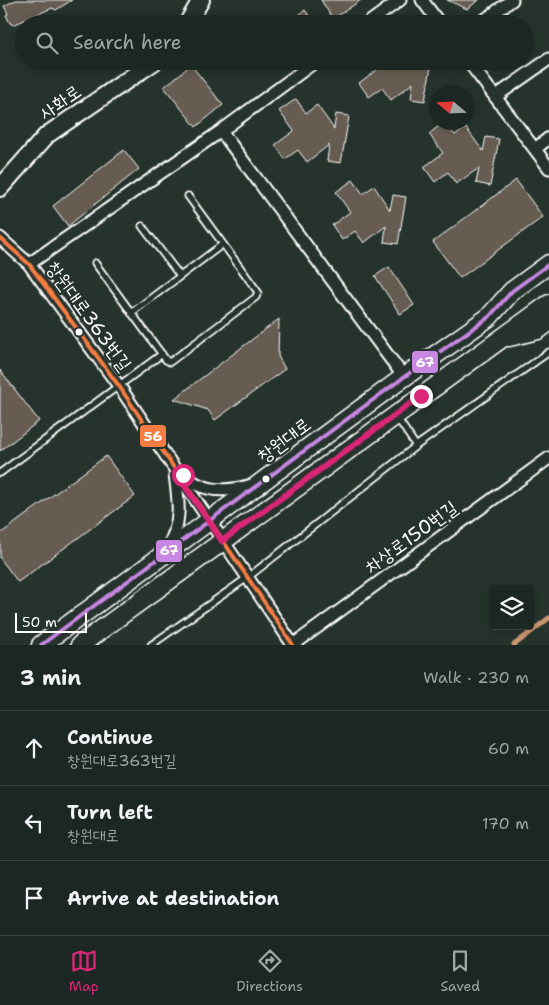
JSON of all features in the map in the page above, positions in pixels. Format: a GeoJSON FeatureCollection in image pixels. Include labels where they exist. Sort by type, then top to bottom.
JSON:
{"type":"FeatureCollection","features":[{"type":"Feature","properties":{"kind":"main road"},"geometry":{"type":"LineString","coordinates":[[192,15],[200,0]]}},
{"type":"Feature","properties":{"kind":"main road","name":"사화로"},"geometry":{"type":"LineString","coordinates":[[0,188],[47,135],[142,70]]}},
{"type":"Feature","properties":{"kind":"main road","name":"창원대로"},"geometry":{"type":"LineString","coordinates":[[41,645],[209,523],[404,377],[489,317],[512,291],[549,264]]}},
{"type":"Feature","properties":{"kind":"main road"},"geometry":{"type":"LineString","coordinates":[[489,317],[549,276]]}},
{"type":"Feature","properties":{"kind":"main road"},"geometry":{"type":"LineString","coordinates":[[80,645],[395,414],[549,304]]}},
{"type":"Feature","properties":{"kind":"main road"},"geometry":{"type":"LineString","coordinates":[[501,339],[538,330],[549,322]]}},
{"type":"Feature","properties":{"kind":"street"},"geometry":{"type":"LineString","coordinates":[[379,15],[400,0]]}},
{"type":"Feature","properties":{"kind":"street"},"geometry":{"type":"LineString","coordinates":[[422,0],[433,15]]}},
{"type":"Feature","properties":{"kind":"street"},"geometry":{"type":"LineString","coordinates":[[487,15],[496,4],[512,0]]}},
{"type":"Feature","properties":{"kind":"street"},"geometry":{"type":"LineString","coordinates":[[534,70],[549,59]]}},
{"type":"Feature","properties":{"kind":"street"},"geometry":{"type":"LineString","coordinates":[[29,264],[221,131],[304,70]]}},
{"type":"Feature","properties":{"kind":"street"},"geometry":{"type":"LineString","coordinates":[[475,70],[549,168]]}},
{"type":"Feature","properties":{"kind":"street"},"geometry":{"type":"LineString","coordinates":[[495,97],[533,70]]}},
{"type":"Feature","properties":{"kind":"street"},"geometry":{"type":"LineString","coordinates":[[221,131],[404,377]]}},
{"type":"Feature","properties":{"kind":"street"},"geometry":{"type":"LineString","coordinates":[[535,149],[549,138]]}},
{"type":"Feature","properties":{"kind":"street","name":"창원대로363번길"},"geometry":{"type":"LineString","coordinates":[[0,238],[29,264],[119,386],[209,523],[293,645]]}},
{"type":"Feature","properties":{"kind":"street","name":"차상로150번길"},"geometry":{"type":"LineString","coordinates":[[293,645],[549,458]]}},
{"type":"Feature","properties":{"kind":"street","name":"창원대로363번길"},"geometry":{"type":"LineString","coordinates":[[175,471],[198,484],[217,490],[240,488],[265,481]]}},
{"type":"Feature","properties":{"kind":"street","name":"창원대로363번길"},"geometry":{"type":"LineString","coordinates":[[162,557],[177,530],[180,514],[175,471]]}},
{"type":"Feature","properties":{"kind":"lane"},"geometry":{"type":"LineString","coordinates":[[95,262],[131,313],[170,362],[256,297],[258,292],[188,196]]}},
{"type":"Feature","properties":{"kind":"lane"},"geometry":{"type":"LineString","coordinates":[[142,226],[180,276]]}},
{"type":"Feature","properties":{"kind":"lane"},"geometry":{"type":"LineString","coordinates":[[131,313],[223,244]]}},
{"type":"Feature","properties":{"kind":"lane"},"geometry":{"type":"LineString","coordinates":[[151,645],[247,578],[416,446],[549,352]]}},
{"type":"Feature","properties":{"kind":"lane"},"geometry":{"type":"LineString","coordinates":[[0,473],[162,354]]}},
{"type":"Feature","properties":{"kind":"lane"},"geometry":{"type":"LineString","coordinates":[[395,414],[416,446]]}},
{"type":"Feature","properties":{"kind":"building"},"geometry":{"type":"Polygon","coordinates":[[[16,0],[72,0],[56,10],[52,8],[36,15],[15,15],[15,24],[13,25],[6,15],[8,14],[4,6],[16,0]]]}},
{"type":"Feature","properties":{"kind":"building"},"geometry":{"type":"Polygon","coordinates":[[[321,0],[361,0],[339,15],[330,15],[321,0]]]}},
{"type":"Feature","properties":{"kind":"building"},"geometry":{"type":"Polygon","coordinates":[[[447,0],[479,0],[467,9],[447,0]]]}},
{"type":"Feature","properties":{"kind":"building"},"geometry":{"type":"Polygon","coordinates":[[[305,10],[309,15],[299,15],[305,10]]]}},
{"type":"Feature","properties":{"kind":"building"},"geometry":{"type":"Polygon","coordinates":[[[185,70],[195,70],[223,105],[196,127],[164,87],[185,70]]]}},
{"type":"Feature","properties":{"kind":"building"},"geometry":{"type":"Polygon","coordinates":[[[377,70],[430,70],[425,101],[411,99],[413,83],[391,100],[382,88],[369,97],[359,83],[377,70]]]}},
{"type":"Feature","properties":{"kind":"building"},"geometry":{"type":"Polygon","coordinates":[[[296,99],[306,113],[317,105],[334,129],[336,114],[349,116],[341,163],[327,161],[329,145],[307,162],[298,150],[285,159],[275,145],[294,131],[279,111],[296,99]]]}},
{"type":"Feature","properties":{"kind":"building"},"geometry":{"type":"Polygon","coordinates":[[[434,130],[451,130],[455,135],[463,130],[467,130],[483,151],[486,137],[499,139],[490,186],[476,183],[479,168],[456,184],[448,172],[435,182],[424,167],[443,153],[429,134],[434,130]]]}},
{"type":"Feature","properties":{"kind":"building"},"geometry":{"type":"Polygon","coordinates":[[[124,150],[139,169],[68,226],[53,206],[124,150]]]}},
{"type":"Feature","properties":{"kind":"building"},"geometry":{"type":"Polygon","coordinates":[[[353,180],[363,194],[374,186],[390,210],[393,195],[406,197],[398,244],[384,242],[386,226],[364,243],[355,231],[342,240],[332,225],[350,212],[336,192],[353,180]]]}},
{"type":"Feature","properties":{"kind":"building"},"geometry":{"type":"Polygon","coordinates":[[[516,180],[543,217],[460,278],[433,242],[516,180]]]}},
{"type":"Feature","properties":{"kind":"building"},"geometry":{"type":"Polygon","coordinates":[[[389,267],[414,305],[400,314],[375,276],[389,267]]]}},
{"type":"Feature","properties":{"kind":"building"},"geometry":{"type":"Polygon","coordinates":[[[279,319],[278,356],[285,369],[215,420],[208,410],[174,399],[279,319]]]}},
{"type":"Feature","properties":{"kind":"building"},"geometry":{"type":"Polygon","coordinates":[[[0,370],[39,421],[0,451],[0,370]]]}},
{"type":"Feature","properties":{"kind":"building"},"geometry":{"type":"Polygon","coordinates":[[[106,456],[135,496],[18,582],[0,558],[0,534],[106,456]]]}},
{"type":"Feature","properties":{"kind":"transit line","name":"56"},"geometry":{"type":"LineString","coordinates":[[0,238],[29,264],[119,386],[293,645]]}},
{"type":"Feature","properties":{"kind":"transit line","name":"67"},"geometry":{"type":"LineString","coordinates":[[41,645],[404,377],[489,317],[512,291],[549,264]]}},
{"type":"Feature","properties":{"kind":"transit line"},"geometry":{"type":"LineString","coordinates":[[514,645],[549,618]]}},
{"type":"Feature","properties":{"kind":"route"},"geometry":{"type":"LineString","coordinates":[[183,475],[175,471],[222,541],[421,396]]}}]}
